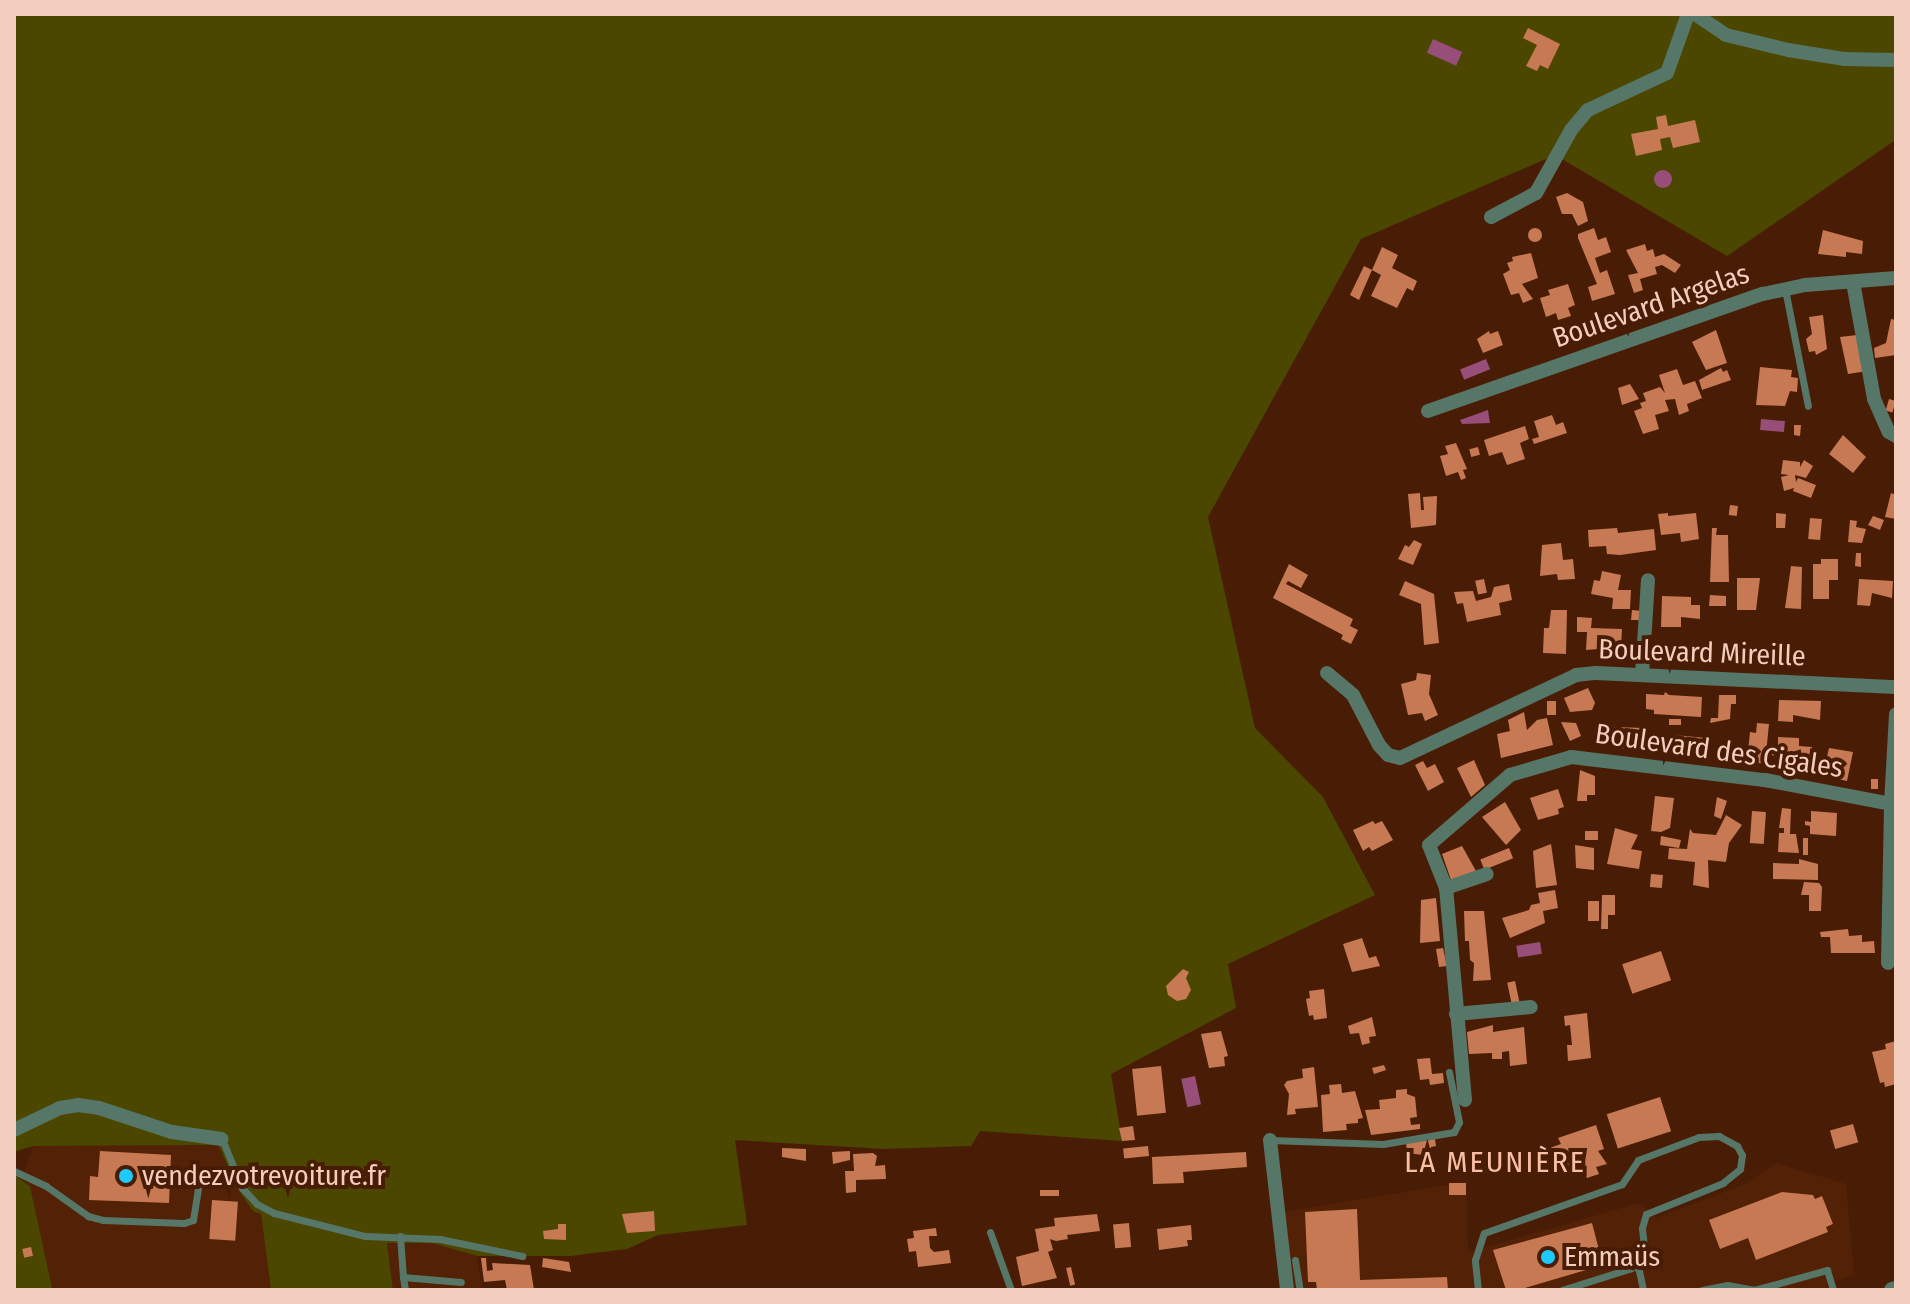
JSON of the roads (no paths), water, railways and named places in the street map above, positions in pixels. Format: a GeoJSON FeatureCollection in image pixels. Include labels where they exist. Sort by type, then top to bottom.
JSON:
{"type":"FeatureCollection","features":[{"type":"Feature","properties":{"kind":"street"},"geometry":{"type":"LineString","coordinates":[[1491,217],[1536,193],[1571,130],[1588,110],[1667,73],[1688,14]]}},
{"type":"Feature","properties":{"kind":"street"},"geometry":{"type":"LineString","coordinates":[[1695,14],[1726,35],[1776,48],[1845,59],[1896,60]]}},
{"type":"Feature","properties":{"kind":"street","name":"Boulevard Argelas"},"geometry":{"type":"LineString","coordinates":[[1428,411],[1785,289],[1896,278]]}},
{"type":"Feature","properties":{"kind":"street"},"geometry":{"type":"LineString","coordinates":[[1853,282],[1874,399],[1889,432],[1896,436]]}},
{"type":"Feature","properties":{"kind":"street"},"geometry":{"type":"LineString","coordinates":[[1642,675],[1648,580]]}},
{"type":"Feature","properties":{"kind":"street","name":"Boulevard Mireille"},"geometry":{"type":"LineString","coordinates":[[1327,673],[1353,695],[1379,745],[1388,755],[1400,758],[1576,675],[1642,675],[1896,687]]}},
{"type":"Feature","properties":{"kind":"street"},"geometry":{"type":"LineString","coordinates":[[1888,963],[1896,714]]}},
{"type":"Feature","properties":{"kind":"street","name":"Boulevard des Cigales"},"geometry":{"type":"LineString","coordinates":[[1446,888],[1429,845],[1510,775],[1571,757],[1765,780],[1891,804]]}},
{"type":"Feature","properties":{"kind":"street"},"geometry":{"type":"LineString","coordinates":[[1465,1100],[1446,888],[1487,874]]}},
{"type":"Feature","properties":{"kind":"street"},"geometry":{"type":"LineString","coordinates":[[1456,1014],[1531,1007]]}},
{"type":"Feature","properties":{"kind":"street"},"geometry":{"type":"LineString","coordinates":[[14,1130],[60,1108],[78,1105],[99,1108],[172,1132],[222,1139]]}},
{"type":"Feature","properties":{"kind":"street"},"geometry":{"type":"LineString","coordinates":[[1270,1140],[1287,1290]]}},
{"type":"Feature","properties":{"kind":"lane"},"geometry":{"type":"LineString","coordinates":[[1785,289],[1808,406]]}},
{"type":"Feature","properties":{"kind":"lane"},"geometry":{"type":"LineString","coordinates":[[1270,1140],[1383,1144],[1454,1132],[1459,1122],[1449,1072]]}},
{"type":"Feature","properties":{"kind":"lane"},"geometry":{"type":"LineString","coordinates":[[1478,1290],[1475,1260],[1484,1233],[1622,1184],[1638,1160],[1699,1137],[1719,1136],[1737,1146],[1742,1155],[1740,1169],[1723,1183],[1646,1214],[1642,1228],[1645,1259],[1638,1266],[1562,1290]]}},
{"type":"Feature","properties":{"kind":"lane"},"geometry":{"type":"LineString","coordinates":[[222,1139],[242,1188],[257,1204],[274,1213],[365,1236],[440,1239],[522,1256]]}},
{"type":"Feature","properties":{"kind":"lane"},"geometry":{"type":"LineString","coordinates":[[14,1171],[46,1186],[88,1216],[103,1220],[184,1223],[193,1220],[199,1182]]}},
{"type":"Feature","properties":{"kind":"lane"},"geometry":{"type":"LineString","coordinates":[[990,1232],[1011,1290]]}},
{"type":"Feature","properties":{"kind":"lane"},"geometry":{"type":"LineString","coordinates":[[400,1236],[405,1290]]}},
{"type":"Feature","properties":{"kind":"lane"},"geometry":{"type":"LineString","coordinates":[[1295,1260],[1300,1290]]}},
{"type":"Feature","properties":{"kind":"lane"},"geometry":{"type":"LineString","coordinates":[[1638,1266],[1643,1290]]}},
{"type":"Feature","properties":{"kind":"lane"},"geometry":{"type":"LineString","coordinates":[[1702,1290],[1727,1285],[1754,1290],[1827,1270],[1833,1290]]}},
{"type":"Feature","properties":{"kind":"lane"},"geometry":{"type":"LineString","coordinates":[[403,1277],[461,1282]]}},
{"type":"Feature","properties":{"kind":"place","name":"vendezvotrevoiture.fr"},"geometry":{"type":"Point","coordinates":[126,1176]}},
{"type":"Feature","properties":{"kind":"place","name":"Emmaüs"},"geometry":{"type":"Point","coordinates":[1548,1257]}},
{"type":"Feature","properties":{"kind":"district","name":"LA MEUNIÈRE"},"geometry":{"type":"Point","coordinates":[1495,1162]}}]}
